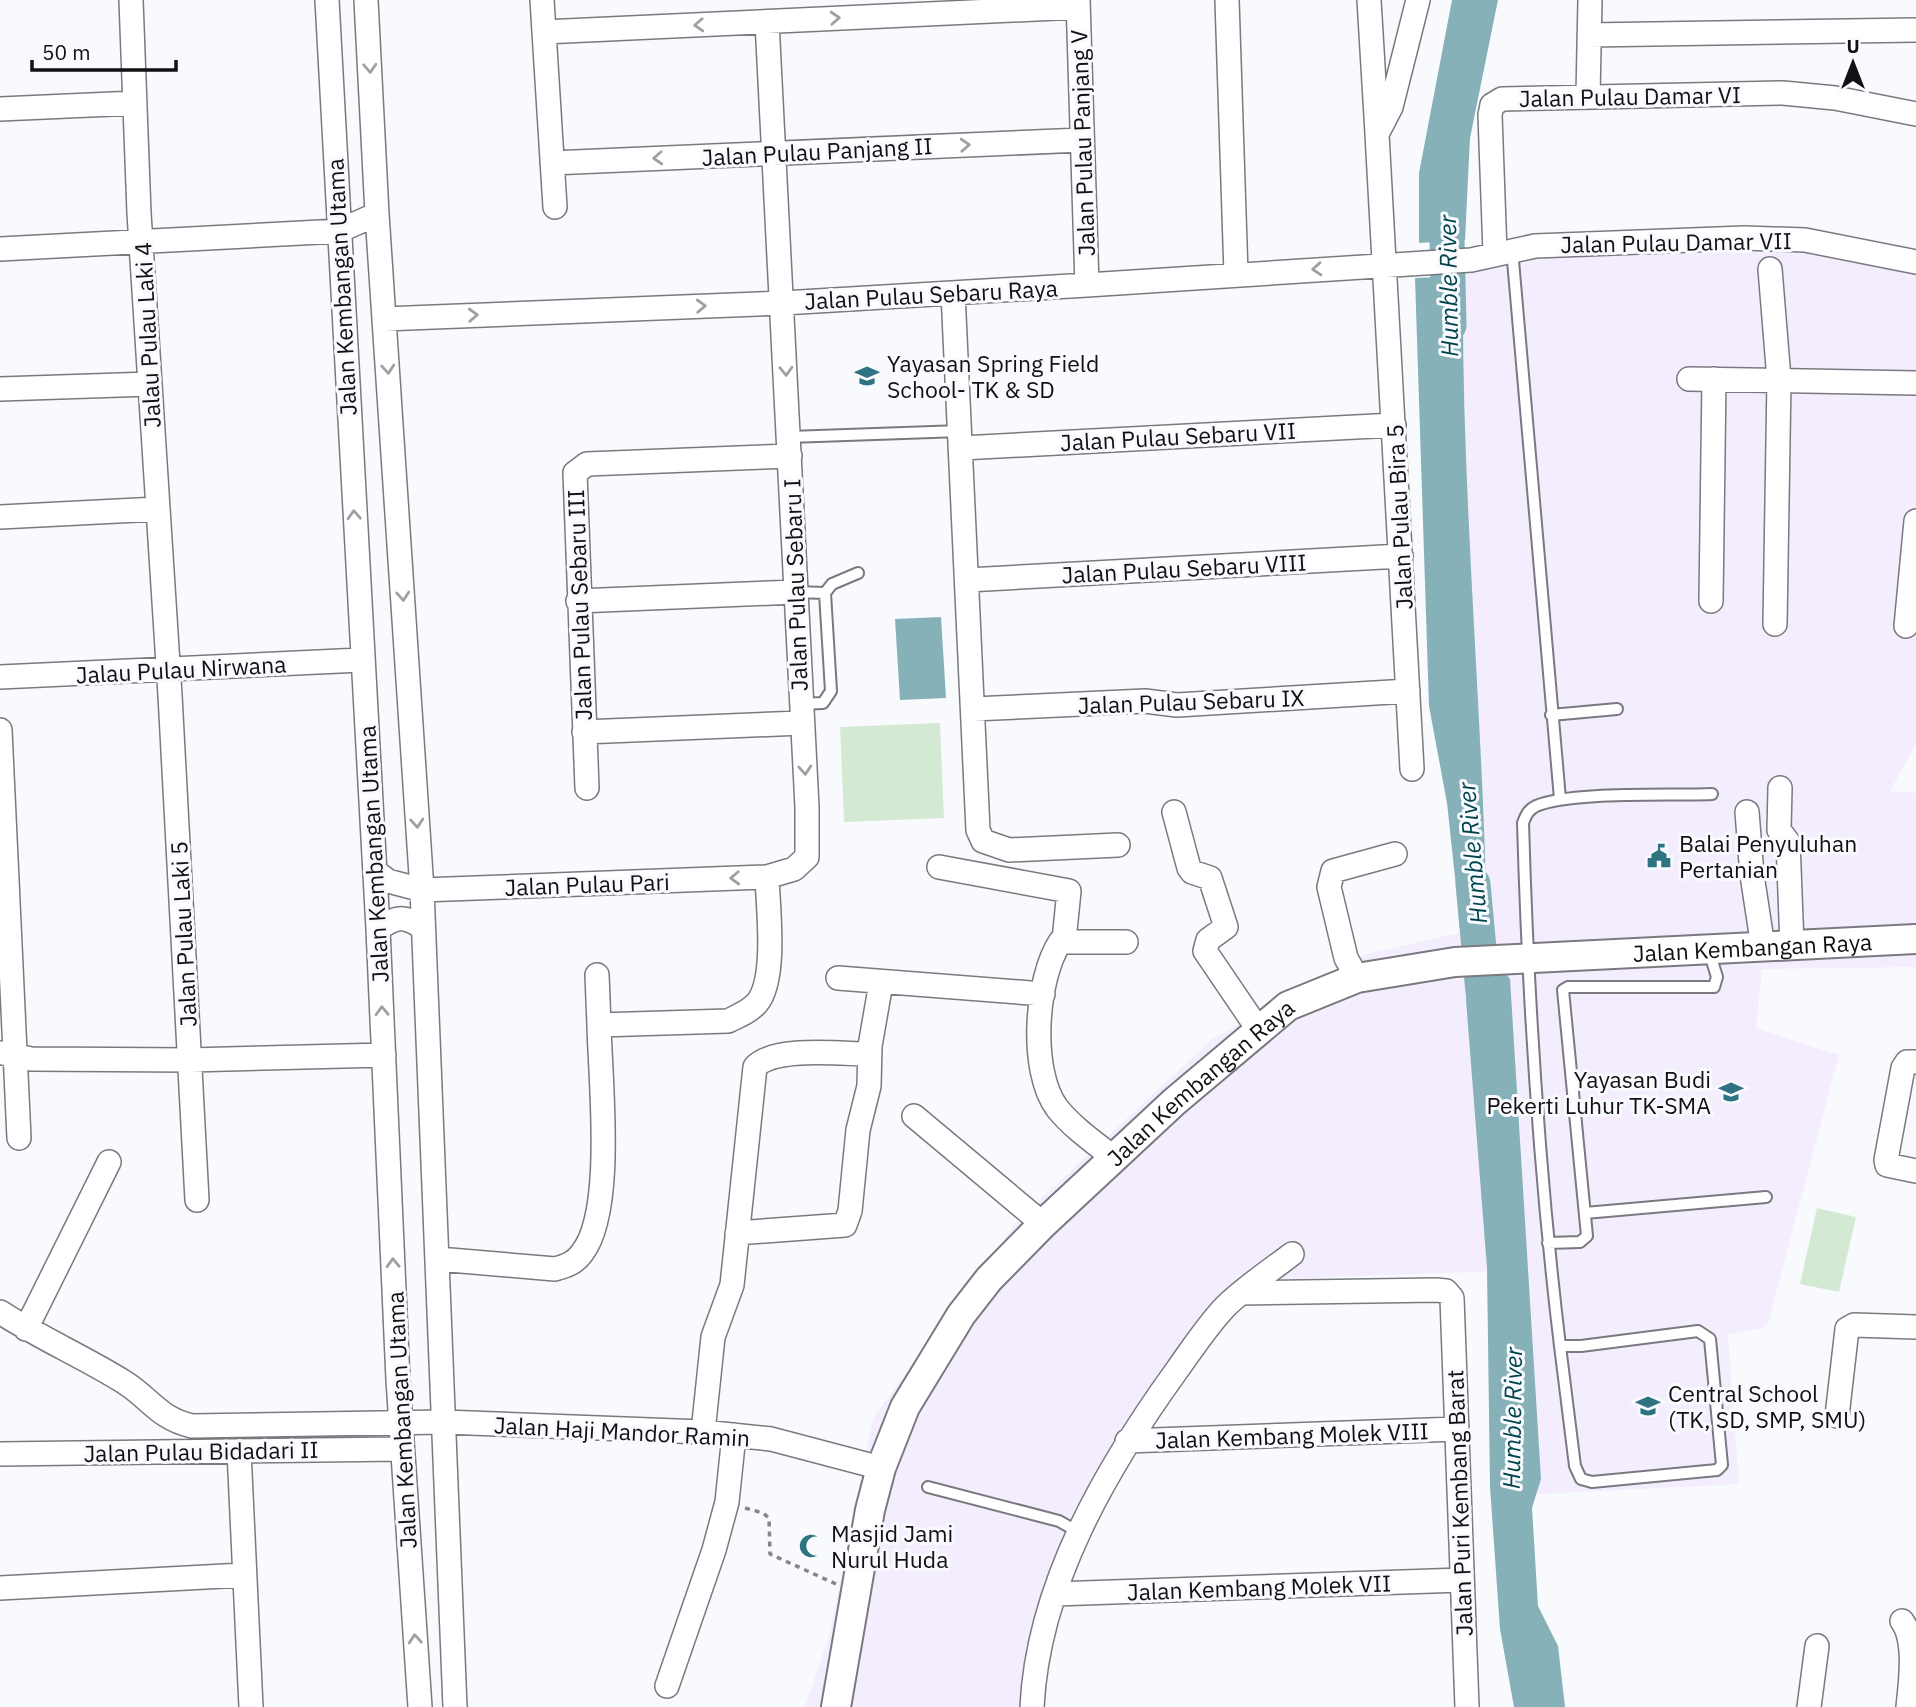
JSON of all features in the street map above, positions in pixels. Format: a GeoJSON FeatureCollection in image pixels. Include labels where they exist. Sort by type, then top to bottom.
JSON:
{"type":"FeatureCollection","features":[{"type":"Feature","properties":{"kind":"street","name":"Jalau Pulau Laki 4"},"geometry":{"type":"LineString","coordinates":[[131,0],[141,242],[169,669]]}},
{"type":"Feature","properties":{"kind":"street","name":"Jalan Kembangan Utama"},"geometry":{"type":"LineString","coordinates":[[327,0],[361,660],[378,929],[400,1423],[420,1707]]}},
{"type":"Feature","properties":{"kind":"street","name":"Jalan Kembangan Utama"},"geometry":{"type":"LineString","coordinates":[[366,0],[377,214],[422,890],[455,1707]]}},
{"type":"Feature","properties":{"kind":"street"},"geometry":{"type":"LineString","coordinates":[[542,0],[555,207]]}},
{"type":"Feature","properties":{"kind":"street"},"geometry":{"type":"LineString","coordinates":[[1227,0],[1236,274]]}},
{"type":"Feature","properties":{"kind":"street","name":"Jalan Pulau Bira 5"},"geometry":{"type":"LineString","coordinates":[[1369,0],[1377,134],[1392,264],[1394,425],[1412,769]]}},
{"type":"Feature","properties":{"kind":"street"},"geometry":{"type":"LineString","coordinates":[[1377,134],[1391,107],[1418,0]]}},
{"type":"Feature","properties":{"kind":"street"},"geometry":{"type":"LineString","coordinates":[[1588,95],[1590,0]]}},
{"type":"Feature","properties":{"kind":"street"},"geometry":{"type":"LineString","coordinates":[[544,32],[1078,4]]}},
{"type":"Feature","properties":{"kind":"street","name":"Jalan Pulau Panjang V"},"geometry":{"type":"LineString","coordinates":[[1078,4],[1087,285]]}},
{"type":"Feature","properties":{"kind":"street","name":"Jalan Pulau Sebaru I"},"geometry":{"type":"LineString","coordinates":[[767,22],[808,845],[801,865]]}},
{"type":"Feature","properties":{"kind":"street"},"geometry":{"type":"LineString","coordinates":[[1589,36],[1916,30]]}},
{"type":"Feature","properties":{"kind":"street","name":"Jalan Pulau Damar VI"},"geometry":{"type":"LineString","coordinates":[[1489,255],[1490,115],[1492,104],[1502,99],[1588,95],[1796,94],[1835,98],[1916,114]]}},
{"type":"Feature","properties":{"kind":"street"},"geometry":{"type":"LineString","coordinates":[[0,109],[135,103]]}},
{"type":"Feature","properties":{"kind":"street","name":"Jalan Pulau Panjang II"},"geometry":{"type":"LineString","coordinates":[[552,163],[1083,140]]}},
{"type":"Feature","properties":{"kind":"street"},"geometry":{"type":"LineString","coordinates":[[0,249],[339,231],[377,214]]}},
{"type":"Feature","properties":{"kind":"street"},"geometry":{"type":"LineString","coordinates":[[339,231],[379,245]]}},
{"type":"Feature","properties":{"kind":"street","name":"Jalan Pulau Damar VII"},"geometry":{"type":"LineString","coordinates":[[1489,255],[1775,238],[1805,240],[1916,262]]}},
{"type":"Feature","properties":{"kind":"street","name":"Jalan Pulau Sebaru Raya"},"geometry":{"type":"LineString","coordinates":[[384,318],[783,303],[1087,285],[1489,255]]}},
{"type":"Feature","properties":{"kind":"street"},"geometry":{"type":"LineString","coordinates":[[1770,269],[1780,379],[1775,624]]}},
{"type":"Feature","properties":{"kind":"street"},"geometry":{"type":"LineString","coordinates":[[953,293],[977,815],[983,841],[1009,850],[1118,845]]}},
{"type":"Feature","properties":{"kind":"street"},"geometry":{"type":"LineString","coordinates":[[1689,379],[1916,383]]}},
{"type":"Feature","properties":{"kind":"street"},"geometry":{"type":"LineString","coordinates":[[1711,601],[1714,379]]}},
{"type":"Feature","properties":{"kind":"street"},"geometry":{"type":"LineString","coordinates":[[0,389],[150,384]]}},
{"type":"Feature","properties":{"kind":"street","name":"Jalan Pulau Sebaru VII"},"geometry":{"type":"LineString","coordinates":[[961,440],[1394,425]]}},
{"type":"Feature","properties":{"kind":"street","name":"Jalan Pulau Sebaru III"},"geometry":{"type":"LineString","coordinates":[[587,788],[573,478],[578,468],[587,464],[789,447]]}},
{"type":"Feature","properties":{"kind":"street"},"geometry":{"type":"LineString","coordinates":[[0,517],[157,509]]}},
{"type":"Feature","properties":{"kind":"street"},"geometry":{"type":"LineString","coordinates":[[1906,626],[1916,521]]}},
{"type":"Feature","properties":{"kind":"street","name":"Jalan Pulau Sebaru VIII"},"geometry":{"type":"LineString","coordinates":[[968,580],[1401,556]]}},
{"type":"Feature","properties":{"kind":"street"},"geometry":{"type":"LineString","coordinates":[[578,601],[795,592]]}},
{"type":"Feature","properties":{"kind":"street","name":"Jalau Pulau Nirwana"},"geometry":{"type":"LineString","coordinates":[[0,677],[361,660]]}},
{"type":"Feature","properties":{"kind":"street","name":"Jalan Pulau Laki 5"},"geometry":{"type":"LineString","coordinates":[[169,669],[197,1200]]}},
{"type":"Feature","properties":{"kind":"street","name":"Jalan Pulau Sebaru IX"},"geometry":{"type":"LineString","coordinates":[[973,709],[1145,701],[1177,705],[1408,691]]}},
{"type":"Feature","properties":{"kind":"street"},"geometry":{"type":"LineString","coordinates":[[584,732],[801,714]]}},
{"type":"Feature","properties":{"kind":"street"},"geometry":{"type":"LineString","coordinates":[[0,730],[8,1054],[19,1138]]}},
{"type":"Feature","properties":{"kind":"street"},"geometry":{"type":"LineString","coordinates":[[1780,788],[1779,830],[1788,842],[1792,945]]}},
{"type":"Feature","properties":{"kind":"street"},"geometry":{"type":"LineString","coordinates":[[1174,812],[1189,868],[1192,872],[1210,878],[1226,927],[1208,940],[1205,951],[1258,1029]]}},
{"type":"Feature","properties":{"kind":"street"},"geometry":{"type":"LineString","coordinates":[[1747,812],[1756,912],[1763,947]]}},
{"type":"Feature","properties":{"kind":"street"},"geometry":{"type":"LineString","coordinates":[[1357,978],[1346,958],[1329,887],[1329,875],[1333,871],[1395,854]]}},
{"type":"Feature","properties":{"kind":"street","name":"Jalan Pulau Pari"},"geometry":{"type":"LineString","coordinates":[[375,871],[388,881],[422,890],[767,882],[801,865]]}},
{"type":"Feature","properties":{"kind":"street"},"geometry":{"type":"LineString","coordinates":[[939,867],[1069,891],[1064,940],[1051,956],[1043,995],[1039,1063],[1049,1093],[1058,1108],[1114,1158]]}},
{"type":"Feature","properties":{"kind":"street"},"geometry":{"type":"LineString","coordinates":[[599,1025],[728,1021],[746,1013],[758,1002],[765,981],[769,956],[767,882]]}},
{"type":"Feature","properties":{"kind":"street"},"geometry":{"type":"LineString","coordinates":[[378,929],[400,917],[409,918],[423,928]]}},
{"type":"Feature","properties":{"kind":"street","name":"Jalan Kembangan Raya"},"geometry":{"type":"LineString","coordinates":[[836,1707],[881,1468],[905,1407],[961,1315],[989,1279],[1043,1224],[1258,1029],[1288,1006],[1357,978],[1455,962],[1916,939]]}},
{"type":"Feature","properties":{"kind":"street"},"geometry":{"type":"LineString","coordinates":[[1064,940],[1126,942]]}},
{"type":"Feature","properties":{"kind":"street"},"geometry":{"type":"LineString","coordinates":[[438,1259],[555,1269],[569,1266],[583,1253],[600,1210],[597,975]]}},
{"type":"Feature","properties":{"kind":"street"},"geometry":{"type":"LineString","coordinates":[[838,978],[864,978],[881,983],[963,986],[1043,995]]}},
{"type":"Feature","properties":{"kind":"street"},"geometry":{"type":"LineString","coordinates":[[737,1233],[845,1225],[850,1211],[858,1130],[869,1086],[869,1054],[881,983]]}},
{"type":"Feature","properties":{"kind":"street"},"geometry":{"type":"LineString","coordinates":[[8,1054],[190,1060],[384,1055]]}},
{"type":"Feature","properties":{"kind":"street"},"geometry":{"type":"LineString","coordinates":[[704,1432],[713,1337],[732,1285],[755,1067],[766,1058],[792,1054],[869,1054]]}},
{"type":"Feature","properties":{"kind":"street"},"geometry":{"type":"LineString","coordinates":[[1916,1062],[1907,1062],[1903,1068],[1886,1166],[1916,1171]]}},
{"type":"Feature","properties":{"kind":"street"},"geometry":{"type":"LineString","coordinates":[[914,1116],[1043,1224]]}},
{"type":"Feature","properties":{"kind":"street"},"geometry":{"type":"LineString","coordinates":[[26,1329],[109,1162]]}},
{"type":"Feature","properties":{"kind":"street"},"geometry":{"type":"LineString","coordinates":[[1032,1707],[1036,1666],[1055,1594],[1080,1533],[1127,1441],[1213,1321],[1242,1293],[1292,1254]]}},
{"type":"Feature","properties":{"kind":"street","name":"Jalan Puri Kembang Barat"},"geometry":{"type":"LineString","coordinates":[[1242,1293],[1436,1290],[1446,1291],[1452,1298],[1467,1707]]}},
{"type":"Feature","properties":{"kind":"street","name":"Jalan Haji Mandor Ramin"},"geometry":{"type":"LineString","coordinates":[[0,1312],[124,1382],[157,1412],[191,1426],[444,1422],[704,1432],[771,1439],[881,1468]]}},
{"type":"Feature","properties":{"kind":"street"},"geometry":{"type":"LineString","coordinates":[[1837,1416],[1847,1329],[1854,1325],[1916,1327]]}},
{"type":"Feature","properties":{"kind":"street","name":"Jalan Kembang Molek VIII"},"geometry":{"type":"LineString","coordinates":[[1127,1441],[1456,1429]]}},
{"type":"Feature","properties":{"kind":"street"},"geometry":{"type":"LineString","coordinates":[[667,1686],[727,1502],[734,1435]]}},
{"type":"Feature","properties":{"kind":"street","name":"Jalan Pulau Bidadari II"},"geometry":{"type":"LineString","coordinates":[[0,1454],[402,1448]]}},
{"type":"Feature","properties":{"kind":"street"},"geometry":{"type":"LineString","coordinates":[[239,1451],[251,1707]]}},
{"type":"Feature","properties":{"kind":"street"},"geometry":{"type":"LineString","coordinates":[[0,1588],[243,1575]]}},
{"type":"Feature","properties":{"kind":"street","name":"Jalan Kembang Molek VII"},"geometry":{"type":"LineString","coordinates":[[1055,1594],[1462,1580]]}},
{"type":"Feature","properties":{"kind":"street"},"geometry":{"type":"LineString","coordinates":[[1902,1621],[1912,1629],[1916,1642],[1908,1707]]}},
{"type":"Feature","properties":{"kind":"street"},"geometry":{"type":"LineString","coordinates":[[1809,1707],[1817,1646]]}},
{"type":"Feature","properties":{"kind":"lane"},"geometry":{"type":"LineString","coordinates":[[1489,255],[1552,715],[1560,799]]}},
{"type":"Feature","properties":{"kind":"lane"},"geometry":{"type":"LineString","coordinates":[[789,447],[961,440]]}},
{"type":"Feature","properties":{"kind":"lane"},"geometry":{"type":"LineString","coordinates":[[801,714],[822,703],[831,691],[825,593],[832,584],[858,573]]}},
{"type":"Feature","properties":{"kind":"lane"},"geometry":{"type":"LineString","coordinates":[[795,592],[825,593]]}},
{"type":"Feature","properties":{"kind":"lane"},"geometry":{"type":"LineString","coordinates":[[1552,715],[1618,709]]}},
{"type":"Feature","properties":{"kind":"lane"},"geometry":{"type":"LineString","coordinates":[[1560,1346],[1581,1346],[1698,1331],[1705,1333],[1710,1339],[1722,1465],[1717,1470],[1692,1473],[1592,1482],[1581,1479],[1576,1466],[1560,1346],[1548,1243],[1524,958],[1523,823],[1527,813],[1534,807],[1560,799],[1712,794]]}},
{"type":"Feature","properties":{"kind":"lane"},"geometry":{"type":"LineString","coordinates":[[1548,1243],[1586,1239],[1563,990],[1568,986],[1714,986],[1717,977],[1709,951]]}},
{"type":"Feature","properties":{"kind":"lane"},"geometry":{"type":"LineString","coordinates":[[1585,1213],[1766,1197]]}},
{"type":"Feature","properties":{"kind":"lane"},"geometry":{"type":"LineString","coordinates":[[928,1487],[1059,1521],[1080,1533]]}},
{"type":"Feature","properties":{"kind":"path"},"geometry":{"type":"LineString","coordinates":[[727,1502],[764,1513],[769,1518],[770,1554],[834,1583],[857,1588]]}},
{"type":"Feature","properties":{"kind":"shaded area"},"geometry":{"type":"Polygon","coordinates":[[[1822,231],[1916,248],[1916,744],[1890,791],[1916,793],[1916,967],[1762,969],[1756,1028],[1839,1055],[1767,1327],[1728,1335],[1739,1484],[1517,1495],[1504,1271],[1277,1279],[1215,1307],[1175,1352],[1076,1526],[1031,1707],[805,1707],[830,1633],[873,1418],[1019,1219],[1212,1039],[1363,955],[1471,930],[1450,262],[1512,249],[1822,231]]]}},
{"type":"Feature","properties":{"kind":"green space"},"geometry":{"type":"Polygon","coordinates":[[[940,723],[944,818],[844,822],[840,727],[940,723]]]}},
{"type":"Feature","properties":{"kind":"green space"},"geometry":{"type":"Polygon","coordinates":[[[1817,1208],[1856,1217],[1839,1292],[1800,1284],[1817,1208]]]}},
{"type":"Feature","properties":{"kind":"water"},"geometry":{"type":"Polygon","coordinates":[[[1452,0],[1498,0],[1470,138],[1465,240],[1419,243],[1419,173],[1452,0]]]}},
{"type":"Feature","properties":{"kind":"water"},"geometry":{"type":"Polygon","coordinates":[[[1463,276],[1465,439],[1487,929],[1461,933],[1447,803],[1429,706],[1415,278],[1463,276]]]}},
{"type":"Feature","properties":{"kind":"water"},"geometry":{"type":"Polygon","coordinates":[[[941,617],[946,698],[900,700],[895,619],[941,617]]]}},
{"type":"Feature","properties":{"kind":"water"},"geometry":{"type":"Polygon","coordinates":[[[1502,968],[1510,979],[1541,1479],[1532,1508],[1538,1606],[1558,1646],[1565,1707],[1514,1707],[1500,1629],[1490,1487],[1487,1268],[1466,1000],[1467,980],[1472,971],[1502,968]]]}},
{"type":"Feature","properties":{"kind":"waterway","name":"Humble River"},"geometry":{"type":"LineString","coordinates":[[1446,196],[1449,325]]}},
{"type":"Feature","properties":{"kind":"waterway","name":"Humble River"},"geometry":{"type":"LineString","coordinates":[[1473,884],[1483,992]]}},
{"type":"Feature","properties":{"kind":"place","name":"Yayasan Spring Field School- TK & SD"},"geometry":{"type":"Point","coordinates":[867,376]}},
{"type":"Feature","properties":{"kind":"place","name":"Balai Penyuluhan Pertanian"},"geometry":{"type":"Point","coordinates":[1659,856]}},
{"type":"Feature","properties":{"kind":"place","name":"Yayasan Budi Pekerti Luhur TK-SMA"},"geometry":{"type":"Point","coordinates":[1731,1092]}},
{"type":"Feature","properties":{"kind":"place","name":"Central School (TK, SD, SMP, SMU)"},"geometry":{"type":"Point","coordinates":[1648,1406]}},
{"type":"Feature","properties":{"kind":"place","name":"Masjid Jami Nurul Huda"},"geometry":{"type":"Point","coordinates":[811,1546]}}]}
